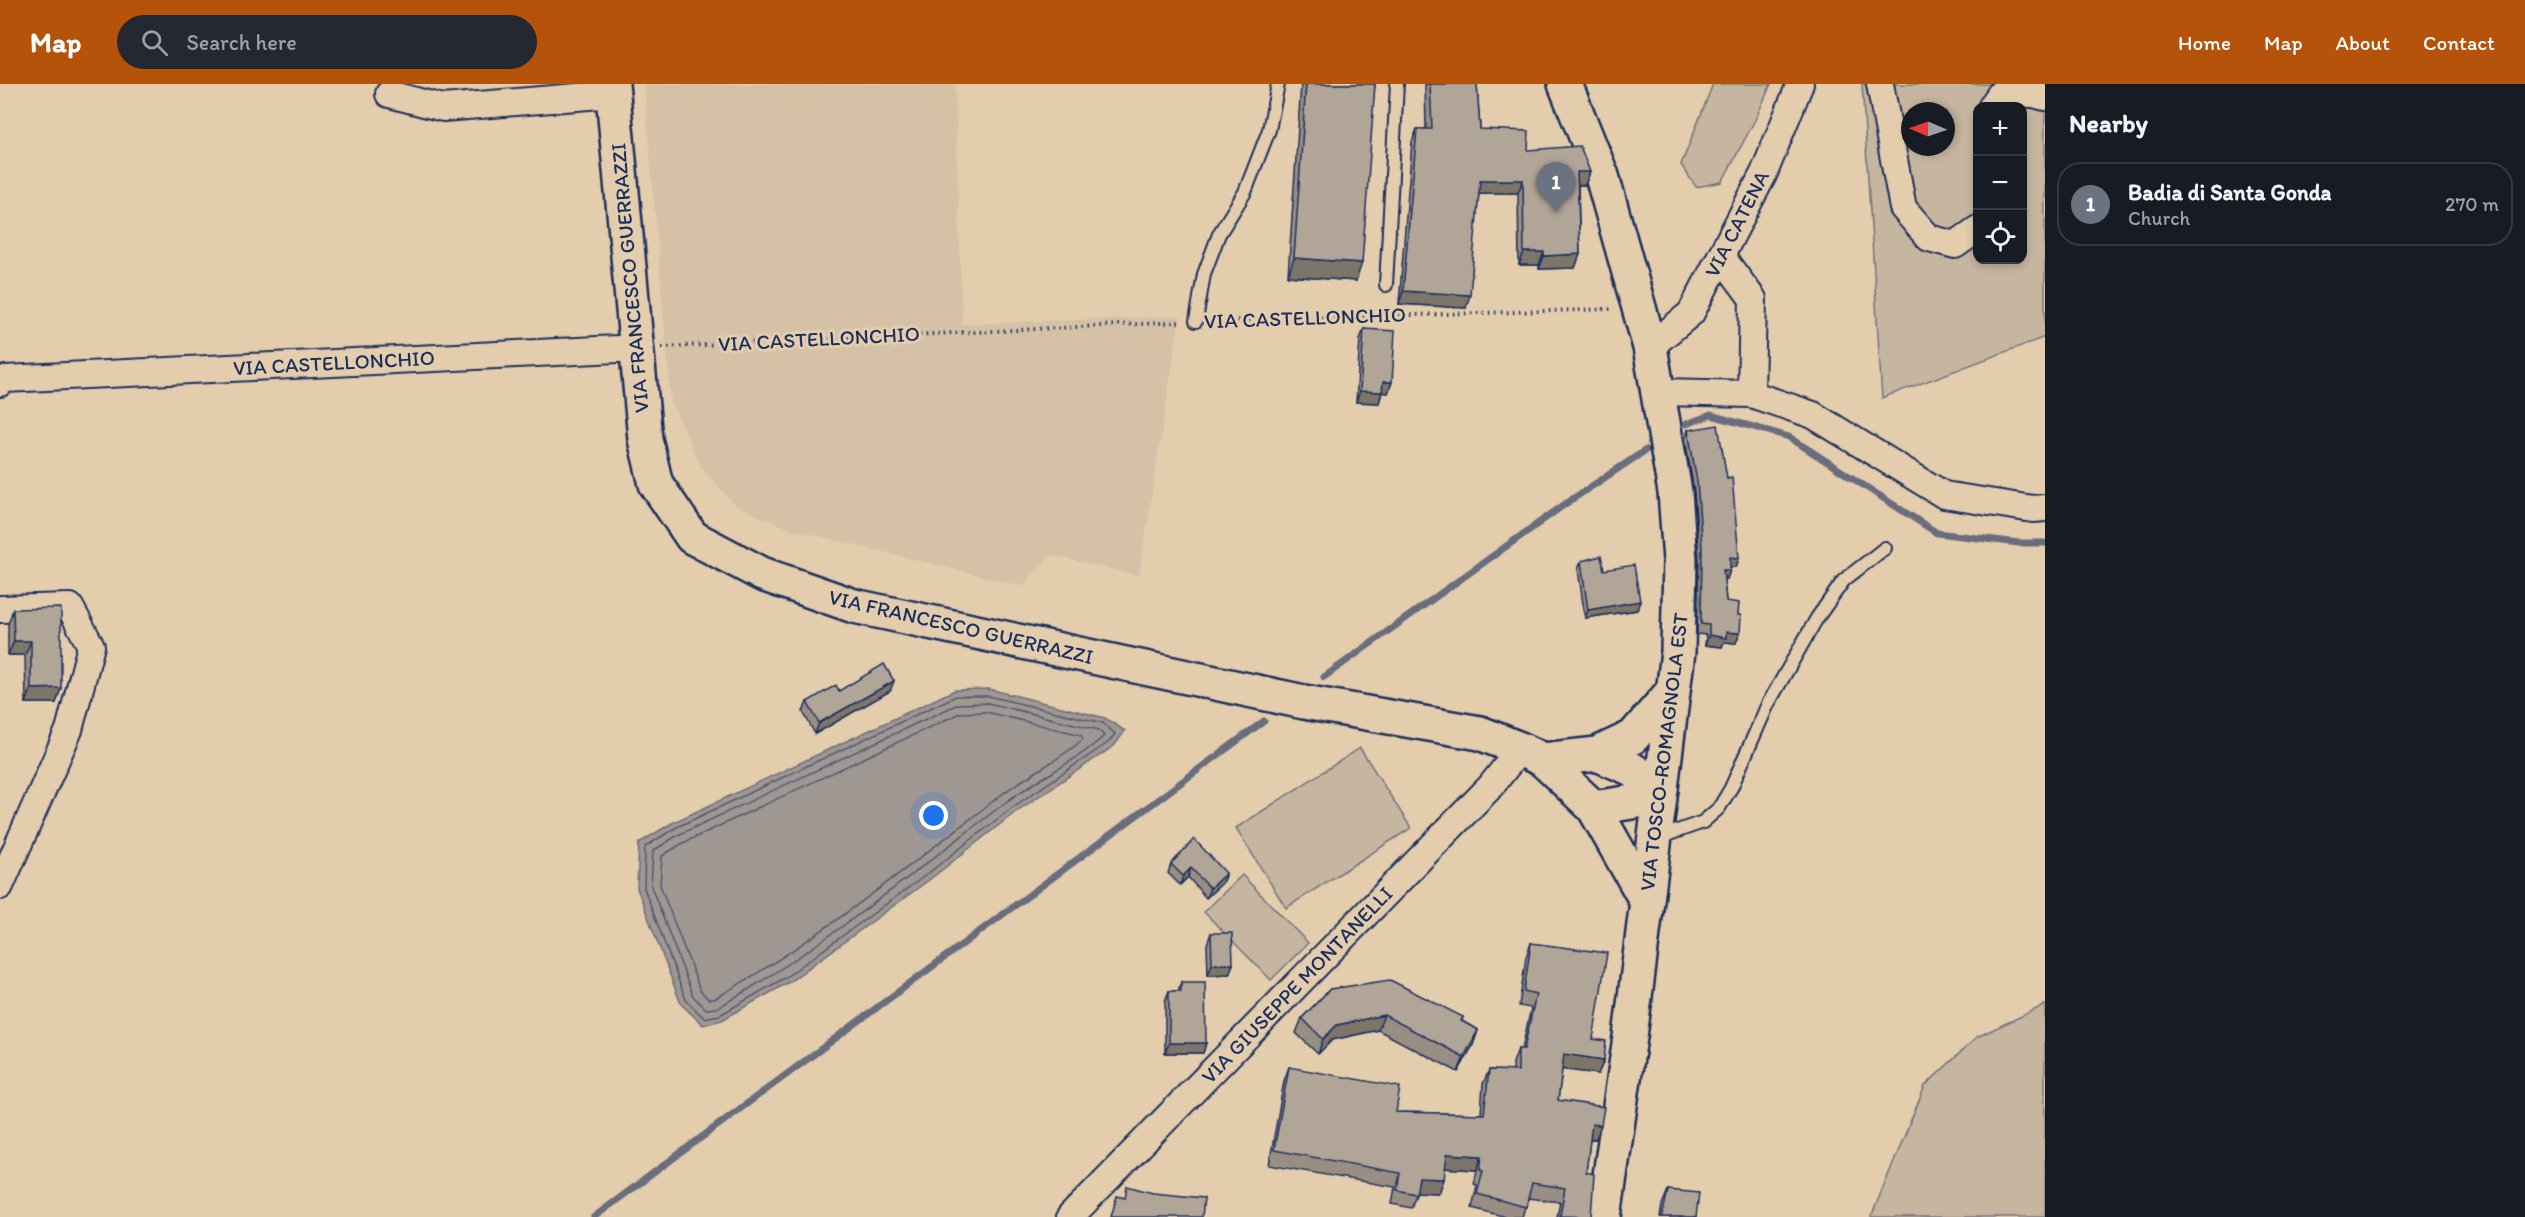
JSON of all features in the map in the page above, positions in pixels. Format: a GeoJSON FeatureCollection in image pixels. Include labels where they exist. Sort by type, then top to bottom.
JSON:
{"type":"FeatureCollection","features":[{"type":"Feature","properties":{"kind":"main road","name":"VIA TOSCO-ROMAGNOLA EST"},"geometry":{"type":"LineString","coordinates":[[1566,84],[1602,176],[1650,347],[1660,392],[1675,492],[1680,560],[1681,604],[1672,692],[1630,1038],[1604,1217]]}},
{"type":"Feature","properties":{"kind":"main road","name":"VIA FRANCESCO GUERRAZZI"},"geometry":{"type":"LineString","coordinates":[[613,89],[645,439],[656,484],[692,537],[762,574],[854,606],[1304,702],[1480,733],[1531,755],[1594,808],[1646,900]]}},
{"type":"Feature","properties":{"kind":"main road","name":"VIA FRANCESCO GUERRAZZI"},"geometry":{"type":"LineString","coordinates":[[1597,754],[1633,737],[1672,692]]}},
{"type":"Feature","properties":{"kind":"main road","name":"VIA FRANCESCO GUERRAZZI"},"geometry":{"type":"LineString","coordinates":[[1531,755],[1597,754],[1630,768],[1660,791]]}},
{"type":"Feature","properties":{"kind":"main road"},"geometry":{"type":"LineString","coordinates":[[1594,808],[1638,801],[1660,791]]}},
{"type":"Feature","properties":{"kind":"street","name":"VIA CATENA"},"geometry":{"type":"LineString","coordinates":[[1650,347],[1692,313],[1764,173],[1800,84]]}},
{"type":"Feature","properties":{"kind":"street"},"geometry":{"type":"LineString","coordinates":[[1880,84],[1903,208],[1929,238],[1955,245],[1973,232]]}},
{"type":"Feature","properties":{"kind":"street","name":"VIA FRANCESCO GUERRAZZI"},"geometry":{"type":"LineString","coordinates":[[389,94],[443,108],[613,89]]}},
{"type":"Feature","properties":{"kind":"street"},"geometry":{"type":"LineString","coordinates":[[1995,102],[2001,93],[2034,94],[2045,97]]}},
{"type":"Feature","properties":{"kind":"street"},"geometry":{"type":"LineString","coordinates":[[1721,255],[1753,298],[1751,394]]}},
{"type":"Feature","properties":{"kind":"street","name":"VIA CASTELLONCHIO"},"geometry":{"type":"LineString","coordinates":[[0,383],[5,379],[638,348]]}},
{"type":"Feature","properties":{"kind":"street"},"geometry":{"type":"LineString","coordinates":[[1660,392],[1751,394],[1813,415],[1944,495],[2033,509],[2045,508]]}},
{"type":"Feature","properties":{"kind":"street"},"geometry":{"type":"LineString","coordinates":[[0,609],[70,607],[91,646],[69,730],[0,886]]}},
{"type":"Feature","properties":{"kind":"street","name":"VIA GIUSEPPE MONTANELLI"},"geometry":{"type":"LineString","coordinates":[[1070,1217],[1491,786],[1531,755]]}},
{"type":"Feature","properties":{"kind":"lane"},"geometry":{"type":"LineString","coordinates":[[1196,321],[1204,274],[1220,234],[1245,192],[1269,130],[1278,84]]}},
{"type":"Feature","properties":{"kind":"lane"},"geometry":{"type":"LineString","coordinates":[[1386,285],[1397,84]]}},
{"type":"Feature","properties":{"kind":"lane"},"geometry":{"type":"LineString","coordinates":[[1654,839],[1703,822],[1719,808],[1731,788],[1768,704],[1817,618],[1844,580],[1885,548]]}},
{"type":"Feature","properties":{"kind":"path","name":"VIA CASTELLONCHIO"},"geometry":{"type":"LineString","coordinates":[[638,348],[1196,321],[1641,310]]}},
{"type":"Feature","properties":{"kind":"shaded area"},"geometry":{"type":"Polygon","coordinates":[[[644,84],[955,84],[962,324],[1180,316],[1139,576],[1051,555],[1022,586],[790,529],[736,506],[701,467],[671,401],[644,84]]]}},
{"type":"Feature","properties":{"kind":"shaded area"},"geometry":{"type":"Polygon","coordinates":[[[1713,84],[1771,84],[1722,182],[1696,187],[1681,165],[1713,84]]]}},
{"type":"Feature","properties":{"kind":"shaded area"},"geometry":{"type":"Polygon","coordinates":[[[1862,84],[2045,84],[2045,337],[1882,398],[1862,84]]]}},
{"type":"Feature","properties":{"kind":"shaded area"},"geometry":{"type":"Polygon","coordinates":[[[1360,748],[1411,828],[1286,908],[1236,828],[1360,748]]]}},
{"type":"Feature","properties":{"kind":"shaded area"},"geometry":{"type":"Polygon","coordinates":[[[1242,875],[1308,943],[1271,980],[1204,912],[1242,875]]]}},
{"type":"Feature","properties":{"kind":"shaded area"},"geometry":{"type":"Polygon","coordinates":[[[2045,1005],[2045,1217],[1871,1217],[1925,1086],[1977,1037],[2045,1005]]]}},
{"type":"Feature","properties":{"kind":"water"},"geometry":{"type":"Polygon","coordinates":[[[989,689],[1105,718],[1125,731],[1114,746],[1017,811],[929,880],[789,982],[722,1020],[703,1025],[681,1004],[637,888],[639,843],[672,823],[955,690],[989,689]]]}},
{"type":"Feature","properties":{"kind":"building"},"geometry":{"type":"Polygon","coordinates":[[[1306,84],[1375,84],[1362,263],[1294,258],[1306,84]]]}},
{"type":"Feature","properties":{"kind":"building"},"geometry":{"type":"Polygon","coordinates":[[[1430,84],[1477,84],[1480,129],[1529,131],[1528,150],[1580,146],[1590,172],[1577,172],[1580,254],[1544,256],[1544,252],[1524,252],[1523,180],[1480,180],[1470,295],[1403,291],[1417,129],[1432,129],[1430,84]]]}},
{"type":"Feature","properties":{"kind":"building"},"geometry":{"type":"Polygon","coordinates":[[[1364,329],[1395,331],[1392,382],[1383,382],[1382,392],[1360,391],[1364,329]]]}},
{"type":"Feature","properties":{"kind":"building"},"geometry":{"type":"Polygon","coordinates":[[[1718,425],[1727,478],[1732,477],[1739,558],[1730,557],[1730,570],[1723,570],[1726,601],[1739,603],[1738,615],[1741,615],[1740,633],[1726,632],[1726,638],[1709,635],[1709,625],[1701,624],[1702,549],[1697,481],[1688,430],[1718,425]]]}},
{"type":"Feature","properties":{"kind":"building"},"geometry":{"type":"Polygon","coordinates":[[[1601,556],[1604,570],[1634,565],[1640,601],[1588,610],[1581,561],[1601,556]]]}},
{"type":"Feature","properties":{"kind":"building"},"geometry":{"type":"Polygon","coordinates":[[[61,608],[61,688],[31,689],[31,641],[14,641],[13,609],[61,608]]]}},
{"type":"Feature","properties":{"kind":"building"},"geometry":{"type":"Polygon","coordinates":[[[884,664],[894,681],[819,723],[807,702],[836,685],[839,691],[884,664]]]}},
{"type":"Feature","properties":{"kind":"building"},"geometry":{"type":"Polygon","coordinates":[[[1194,839],[1226,873],[1210,888],[1191,868],[1183,876],[1171,864],[1194,839]]]}},
{"type":"Feature","properties":{"kind":"building"},"geometry":{"type":"Polygon","coordinates":[[[1211,933],[1232,933],[1233,964],[1212,964],[1211,933]]]}},
{"type":"Feature","properties":{"kind":"building"},"geometry":{"type":"Polygon","coordinates":[[[1531,943],[1607,953],[1593,1039],[1606,1041],[1604,1060],[1564,1054],[1558,1100],[1604,1107],[1601,1125],[1592,1124],[1586,1172],[1594,1174],[1591,1217],[1560,1216],[1565,1188],[1532,1183],[1526,1207],[1477,1194],[1483,1171],[1480,1170],[1482,1156],[1447,1154],[1444,1179],[1419,1178],[1416,1194],[1397,1190],[1400,1173],[1274,1150],[1289,1067],[1400,1087],[1396,1112],[1484,1114],[1489,1070],[1518,1071],[1518,1049],[1524,1049],[1536,994],[1524,991],[1531,943]]]}},
{"type":"Feature","properties":{"kind":"building"},"geometry":{"type":"Polygon","coordinates":[[[1390,980],[1463,1017],[1461,1021],[1478,1030],[1464,1057],[1384,1015],[1337,1025],[1323,1039],[1302,1018],[1330,989],[1390,980]]]}},
{"type":"Feature","properties":{"kind":"building"},"geometry":{"type":"Polygon","coordinates":[[[1181,982],[1205,982],[1206,1043],[1169,1043],[1169,991],[1181,991],[1181,982]]]}},
{"type":"Feature","properties":{"kind":"building"},"geometry":{"type":"Polygon","coordinates":[[[1127,1186],[1153,1193],[1204,1198],[1202,1217],[1111,1217],[1117,1196],[1125,1198],[1127,1186]]]}},
{"type":"Feature","properties":{"kind":"building"},"geometry":{"type":"Polygon","coordinates":[[[1668,1190],[1699,1193],[1696,1217],[1662,1217],[1668,1190]]]}},
{"type":"Feature","properties":{"kind":"waterway"},"geometry":{"type":"LineString","coordinates":[[1686,424],[1711,415],[1789,437],[1937,533],[2019,543],[2045,543]]}},
{"type":"Feature","properties":{"kind":"waterway"},"geometry":{"type":"LineString","coordinates":[[1324,677],[1568,502],[1646,450]]}},
{"type":"Feature","properties":{"kind":"waterway"},"geometry":{"type":"LineString","coordinates":[[594,1217],[1264,721]]}},
{"type":"Feature","properties":{"kind":"place","name":"Badia di Santa Gonda"},"geometry":{"type":"Point","coordinates":[1556,212]}}]}
